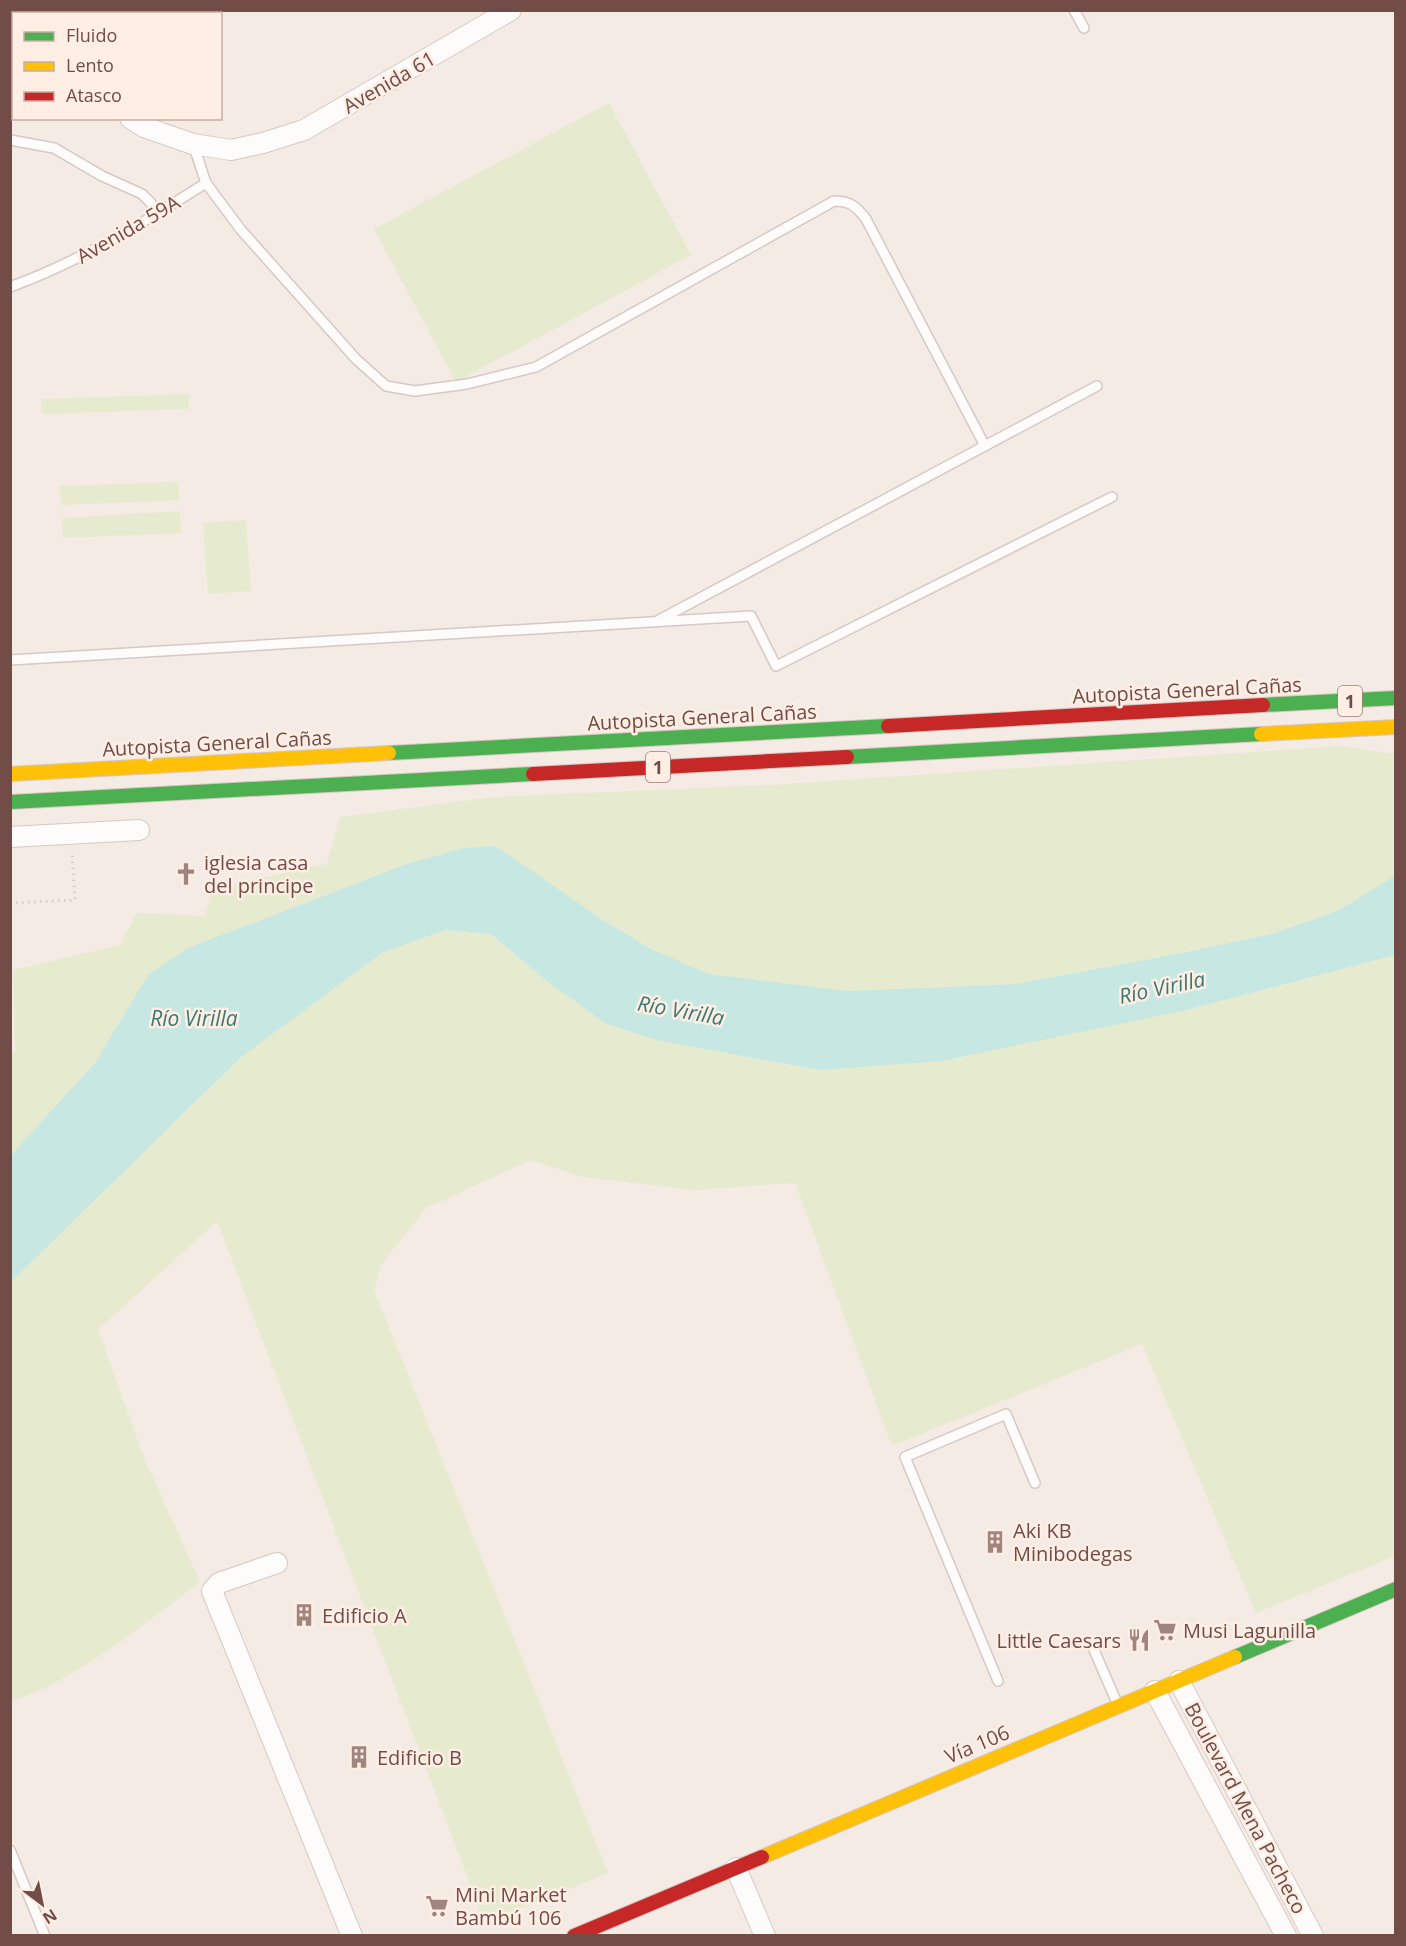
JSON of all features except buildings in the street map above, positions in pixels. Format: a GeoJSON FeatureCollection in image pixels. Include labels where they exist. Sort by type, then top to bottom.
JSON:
{"type":"FeatureCollection","features":[{"type":"Feature","properties":{"kind":"main road","name":"Autopista General Cañas"},"geometry":{"type":"LineString","coordinates":[[10,774],[1395,698]]}},
{"type":"Feature","properties":{"kind":"main road","name":"1"},"geometry":{"type":"LineString","coordinates":[[10,802],[1395,727]]}},
{"type":"Feature","properties":{"kind":"main road","name":"Vía 106"},"geometry":{"type":"LineString","coordinates":[[574,1935],[1395,1589]]}},
{"type":"Feature","properties":{"kind":"street","name":"Avenida 61"},"geometry":{"type":"LineString","coordinates":[[133,120],[144,127],[193,144],[231,150],[263,143],[304,130],[488,16],[511,10]]}},
{"type":"Feature","properties":{"kind":"street"},"geometry":{"type":"LineString","coordinates":[[10,837],[139,830]]}},
{"type":"Feature","properties":{"kind":"street"},"geometry":{"type":"LineString","coordinates":[[277,1563],[219,1583],[212,1591],[352,1935]]}},
{"type":"Feature","properties":{"kind":"street","name":"Boulevard Mena Pacheco"},"geometry":{"type":"LineString","coordinates":[[1179,1681],[1313,1935]]}},
{"type":"Feature","properties":{"kind":"street","name":"Boulevard Mena Pacheco"},"geometry":{"type":"LineString","coordinates":[[1155,1690],[1286,1935]]}},
{"type":"Feature","properties":{"kind":"street"},"geometry":{"type":"LineString","coordinates":[[1252,1872],[1273,1860]]}},
{"type":"Feature","properties":{"kind":"street"},"geometry":{"type":"LineString","coordinates":[[736,1868],[765,1935]]}},
{"type":"Feature","properties":{"kind":"lane"},"geometry":{"type":"LineString","coordinates":[[1074,10],[1084,28]]}},
{"type":"Feature","properties":{"kind":"lane"},"geometry":{"type":"LineString","coordinates":[[10,140],[54,148],[102,176],[142,195],[151,203],[156,215]]}},
{"type":"Feature","properties":{"kind":"lane"},"geometry":{"type":"LineString","coordinates":[[193,144],[206,183],[241,230],[356,359],[386,386],[415,391],[467,384],[536,367],[834,201],[847,201],[857,207],[866,219],[985,446]]}},
{"type":"Feature","properties":{"kind":"lane","name":"Avenida 59A"},"geometry":{"type":"LineString","coordinates":[[10,287],[56,270],[156,215],[206,183]]}},
{"type":"Feature","properties":{"kind":"lane"},"geometry":{"type":"LineString","coordinates":[[654,623],[1097,386]]}},
{"type":"Feature","properties":{"kind":"lane"},"geometry":{"type":"LineString","coordinates":[[10,660],[751,616],[776,666],[1113,497]]}},
{"type":"Feature","properties":{"kind":"lane"},"geometry":{"type":"LineString","coordinates":[[998,1682],[905,1457],[1006,1414],[1035,1483]]}},
{"type":"Feature","properties":{"kind":"lane"},"geometry":{"type":"LineString","coordinates":[[1091,1643],[1118,1705]]}},
{"type":"Feature","properties":{"kind":"lane"},"geometry":{"type":"LineString","coordinates":[[10,1850],[45,1935]]}},
{"type":"Feature","properties":{"kind":"path"},"geometry":{"type":"LineString","coordinates":[[10,903],[75,900],[71,833]]}},
{"type":"Feature","properties":{"kind":"green space"},"geometry":{"type":"Polygon","coordinates":[[[609,103],[691,255],[456,382],[374,229],[609,103]]]}},
{"type":"Feature","properties":{"kind":"green space"},"geometry":{"type":"Polygon","coordinates":[[[189,394],[189,409],[42,414],[41,399],[189,394]]]}},
{"type":"Feature","properties":{"kind":"green space"},"geometry":{"type":"Polygon","coordinates":[[[178,482],[179,500],[61,505],[60,486],[178,482]]]}},
{"type":"Feature","properties":{"kind":"green space"},"geometry":{"type":"Polygon","coordinates":[[[180,511],[181,533],[63,538],[62,518],[180,511]]]}},
{"type":"Feature","properties":{"kind":"green space"},"geometry":{"type":"Polygon","coordinates":[[[246,520],[251,591],[208,594],[203,523],[246,520]]]}},
{"type":"Feature","properties":{"kind":"green space"},"geometry":{"type":"Polygon","coordinates":[[[1341,746],[1395,754],[1396,876],[1339,910],[1272,934],[1016,984],[847,991],[709,974],[651,949],[565,897],[462,848],[404,865],[188,948],[148,975],[95,1063],[11,1155],[10,1056],[15,1050],[13,970],[120,945],[137,913],[205,916],[213,888],[327,864],[340,817],[493,797],[771,785],[1341,746]]]}},
{"type":"Feature","properties":{"kind":"green space"},"geometry":{"type":"Polygon","coordinates":[[[446,930],[491,934],[548,982],[605,1023],[656,1040],[819,1070],[1187,1010],[1395,955],[1395,1556],[1256,1613],[1142,1344],[892,1446],[795,1183],[694,1190],[582,1177],[531,1160],[426,1208],[381,1265],[374,1290],[608,1873],[485,1923],[217,1221],[98,1330],[145,1460],[200,1582],[86,1665],[37,1692],[11,1702],[11,1282],[240,1058],[383,952],[446,930]]]}},
{"type":"Feature","properties":{"kind":"water","name":"Río Virilla"},"geometry":{"type":"Polygon","coordinates":[[[496,846],[601,919],[651,949],[709,974],[847,991],[1016,984],[1177,954],[1272,934],[1339,910],[1395,876],[1395,955],[1187,1010],[941,1061],[819,1070],[656,1040],[605,1023],[548,982],[491,934],[446,930],[383,952],[240,1058],[11,1282],[11,1155],[95,1063],[148,975],[188,948],[404,865],[462,848],[496,846]]]}},
{"type":"Feature","properties":{"kind":"traffic: fast"},"geometry":{"type":"LineString","coordinates":[[1263,705],[1396,698]]}},
{"type":"Feature","properties":{"kind":"traffic: fast"},"geometry":{"type":"LineString","coordinates":[[389,753],[888,726]]}},
{"type":"Feature","properties":{"kind":"traffic: fast"},"geometry":{"type":"LineString","coordinates":[[847,757],[1261,734]]}},
{"type":"Feature","properties":{"kind":"traffic: fast"},"geometry":{"type":"LineString","coordinates":[[10,802],[533,774]]}},
{"type":"Feature","properties":{"kind":"traffic: fast"},"geometry":{"type":"LineString","coordinates":[[1235,1657],[1396,1589]]}},
{"type":"Feature","properties":{"kind":"traffic: slow"},"geometry":{"type":"LineString","coordinates":[[1261,734],[1396,727]]}},
{"type":"Feature","properties":{"kind":"traffic: slow"},"geometry":{"type":"LineString","coordinates":[[10,774],[389,753]]}},
{"type":"Feature","properties":{"kind":"traffic: slow"},"geometry":{"type":"LineString","coordinates":[[762,1857],[1235,1657]]}},
{"type":"Feature","properties":{"kind":"traffic: jam"},"geometry":{"type":"LineString","coordinates":[[888,726],[1263,705]]}},
{"type":"Feature","properties":{"kind":"traffic: jam"},"geometry":{"type":"LineString","coordinates":[[533,774],[847,757]]}},
{"type":"Feature","properties":{"kind":"traffic: jam"},"geometry":{"type":"LineString","coordinates":[[574,1936],[762,1857]]}},
{"type":"Feature","properties":{"kind":"place","name":"iglesia casa del principe"},"geometry":{"type":"Point","coordinates":[186,874]}},
{"type":"Feature","properties":{"kind":"place","name":"Aki KB Minibodegas"},"geometry":{"type":"Point","coordinates":[995,1542]}},
{"type":"Feature","properties":{"kind":"place","name":"Edificio A"},"geometry":{"type":"Point","coordinates":[304,1615]}},
{"type":"Feature","properties":{"kind":"place","name":"Musi Lagunilla"},"geometry":{"type":"Point","coordinates":[1165,1630]}},
{"type":"Feature","properties":{"kind":"place","name":"Little Caesars"},"geometry":{"type":"Point","coordinates":[1139,1640]}},
{"type":"Feature","properties":{"kind":"place","name":"Edificio B"},"geometry":{"type":"Point","coordinates":[359,1757]}},
{"type":"Feature","properties":{"kind":"place","name":"Mini Market Bambú 106"},"geometry":{"type":"Point","coordinates":[437,1906]}}]}
